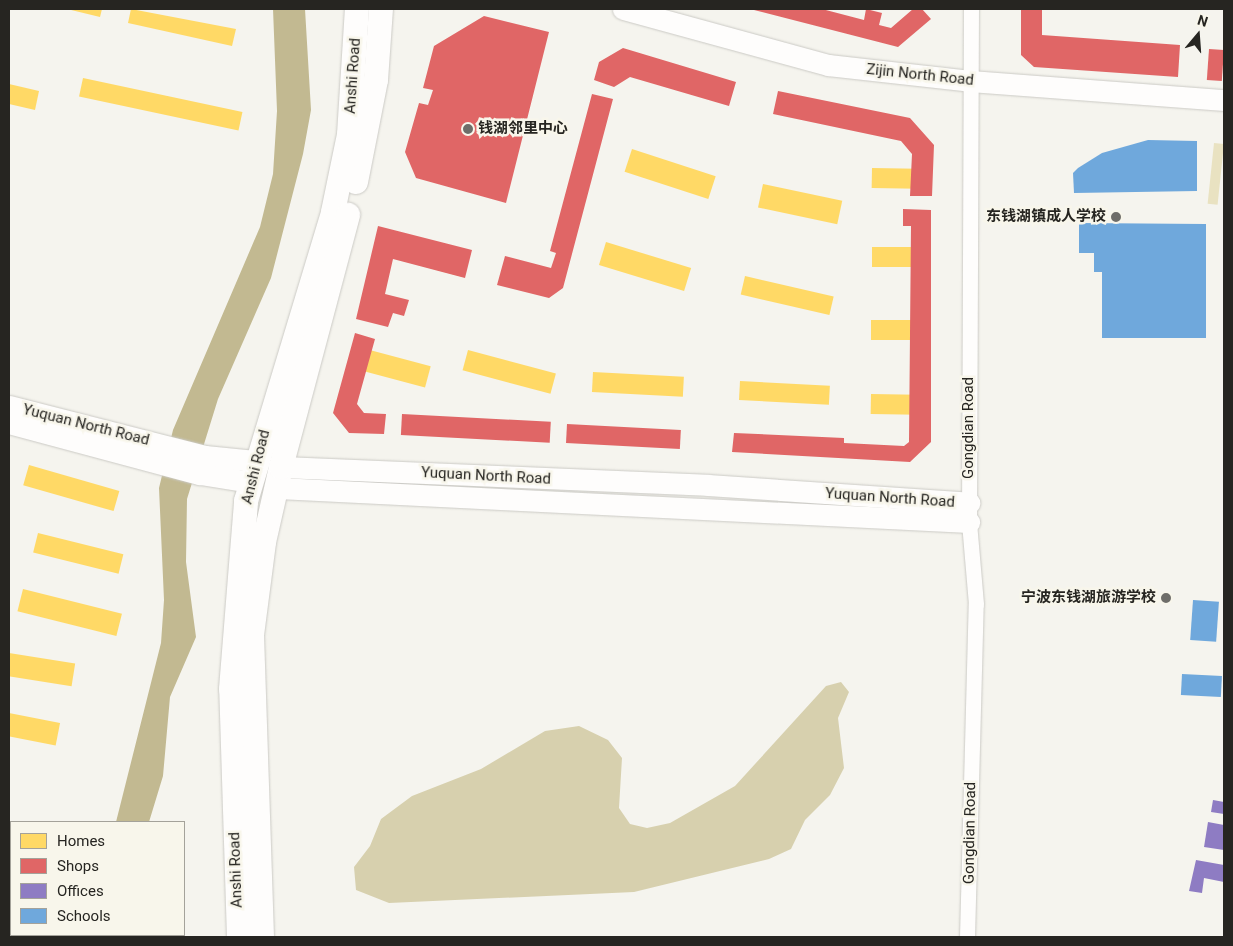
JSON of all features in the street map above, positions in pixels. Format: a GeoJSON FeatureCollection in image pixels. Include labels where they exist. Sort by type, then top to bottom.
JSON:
{"type":"FeatureCollection","features":[{"type":"Feature","properties":{"kind":"main road","name":"Anshi Road"},"geometry":{"type":"LineString","coordinates":[[238,937],[231,689],[236,597],[253,472],[333,212],[349,135],[357,9]]}},
{"type":"Feature","properties":{"kind":"main road","name":"Anshi Road"},"geometry":{"type":"LineString","coordinates":[[262,937],[252,635],[264,542],[366,139],[381,9]]}},
{"type":"Feature","properties":{"kind":"main road","name":"Yuquan North Road"},"geometry":{"type":"LineString","coordinates":[[253,472],[279,478]]}},
{"type":"Feature","properties":{"kind":"street","name":"Zijin North Road"},"geometry":{"type":"LineString","coordinates":[[623,9],[828,65],[970,81],[1224,100]]}},
{"type":"Feature","properties":{"kind":"street","name":"Gongdian Road"},"geometry":{"type":"LineString","coordinates":[[967,937],[976,604],[969,513],[971,9]]}},
{"type":"Feature","properties":{"kind":"street","name":"Yuquan North Road"},"geometry":{"type":"LineString","coordinates":[[9,406],[202,465],[253,472]]}},
{"type":"Feature","properties":{"kind":"street","name":"Yuquan North Road"},"geometry":{"type":"LineString","coordinates":[[9,424],[156,452]]}},
{"type":"Feature","properties":{"kind":"street","name":"Yuquan North Road"},"geometry":{"type":"LineString","coordinates":[[279,478],[969,513]]}},
{"type":"Feature","properties":{"kind":"shaded area"},"geometry":{"type":"Polygon","coordinates":[[[273,9],[305,9],[311,110],[303,154],[271,278],[218,399],[187,499],[186,562],[196,637],[170,697],[163,776],[149,821],[116,821],[161,643],[164,600],[159,488],[173,430],[260,227],[273,174],[277,111],[273,9]]]}},
{"type":"Feature","properties":{"kind":"shaded area"},"geometry":{"type":"Polygon","coordinates":[[[1214,143],[1224,144],[1218,205],[1208,204],[1214,143]]]}},
{"type":"Feature","properties":{"kind":"shaded area"},"geometry":{"type":"Polygon","coordinates":[[[841,682],[849,692],[838,718],[844,768],[830,795],[805,820],[791,849],[769,859],[634,892],[389,903],[356,890],[354,867],[370,846],[381,819],[412,796],[481,769],[545,731],[579,726],[608,740],[622,758],[619,808],[630,824],[647,828],[670,823],[735,786],[826,686],[841,682]]]}},
{"type":"Feature","properties":{"kind":"building: Homes"},"geometry":{"type":"Polygon","coordinates":[[[67,9],[102,9],[100,17],[67,9]]]}},
{"type":"Feature","properties":{"kind":"building: Homes"},"geometry":{"type":"Polygon","coordinates":[[[131,9],[236,29],[232,46],[128,23],[131,9]]]}},
{"type":"Feature","properties":{"kind":"building: Homes"},"geometry":{"type":"Polygon","coordinates":[[[1032,36],[1173,46],[1171,70],[1030,60],[1032,36]]]}},
{"type":"Feature","properties":{"kind":"building: Homes"},"geometry":{"type":"Polygon","coordinates":[[[641,56],[733,84],[727,104],[635,76],[641,56]]]}},
{"type":"Feature","properties":{"kind":"building: Homes"},"geometry":{"type":"Polygon","coordinates":[[[83,78],[242,112],[238,130],[79,97],[83,78]]]}},
{"type":"Feature","properties":{"kind":"building: Homes"},"geometry":{"type":"Polygon","coordinates":[[[9,84],[39,91],[35,110],[9,104],[9,84]]]}},
{"type":"Feature","properties":{"kind":"building: Homes"},"geometry":{"type":"Polygon","coordinates":[[[779,93],[873,111],[869,131],[775,113],[779,93]]]}},
{"type":"Feature","properties":{"kind":"building: Homes"},"geometry":{"type":"Polygon","coordinates":[[[632,149],[716,176],[708,199],[625,172],[632,149]]]}},
{"type":"Feature","properties":{"kind":"building: Homes"},"geometry":{"type":"Polygon","coordinates":[[[872,168],[918,169],[918,189],[872,188],[872,168]]]}},
{"type":"Feature","properties":{"kind":"building: Homes"},"geometry":{"type":"Polygon","coordinates":[[[763,184],[842,201],[837,224],[758,207],[763,184]]]}},
{"type":"Feature","properties":{"kind":"building: Homes"},"geometry":{"type":"Polygon","coordinates":[[[399,237],[468,255],[462,277],[393,258],[399,237]]]}},
{"type":"Feature","properties":{"kind":"building: Homes"},"geometry":{"type":"Polygon","coordinates":[[[606,242],[691,268],[684,291],[599,265],[606,242]]]}},
{"type":"Feature","properties":{"kind":"building: Homes"},"geometry":{"type":"Polygon","coordinates":[[[872,247],[918,247],[918,267],[872,267],[872,247]]]}},
{"type":"Feature","properties":{"kind":"building: Homes"},"geometry":{"type":"Polygon","coordinates":[[[504,263],[551,276],[546,296],[499,283],[504,263]]]}},
{"type":"Feature","properties":{"kind":"building: Homes"},"geometry":{"type":"Polygon","coordinates":[[[745,276],[834,296],[829,315],[741,295],[745,276]]]}},
{"type":"Feature","properties":{"kind":"building: Homes"},"geometry":{"type":"Polygon","coordinates":[[[871,320],[917,320],[917,340],[871,340],[871,320]]]}},
{"type":"Feature","properties":{"kind":"building: Homes"},"geometry":{"type":"Polygon","coordinates":[[[366,349],[431,366],[425,388],[360,370],[366,349]]]}},
{"type":"Feature","properties":{"kind":"building: Homes"},"geometry":{"type":"Polygon","coordinates":[[[468,350],[556,374],[550,394],[463,370],[468,350]]]}},
{"type":"Feature","properties":{"kind":"building: Homes"},"geometry":{"type":"Polygon","coordinates":[[[593,372],[684,377],[683,397],[592,392],[593,372]]]}},
{"type":"Feature","properties":{"kind":"building: Homes"},"geometry":{"type":"Polygon","coordinates":[[[740,381],[830,386],[829,405],[739,400],[740,381]]]}},
{"type":"Feature","properties":{"kind":"building: Homes"},"geometry":{"type":"Polygon","coordinates":[[[871,394],[918,395],[918,415],[871,414],[871,394]]]}},
{"type":"Feature","properties":{"kind":"building: Homes"},"geometry":{"type":"Polygon","coordinates":[[[29,465],[119,491],[114,511],[23,485],[29,465]]]}},
{"type":"Feature","properties":{"kind":"building: Homes"},"geometry":{"type":"Polygon","coordinates":[[[38,533],[123,554],[119,574],[33,552],[38,533]]]}},
{"type":"Feature","properties":{"kind":"building: Homes"},"geometry":{"type":"Polygon","coordinates":[[[23,589],[122,614],[116,636],[17,611],[23,589]]]}},
{"type":"Feature","properties":{"kind":"building: Homes"},"geometry":{"type":"Polygon","coordinates":[[[9,653],[75,663],[72,686],[9,676],[9,653]]]}},
{"type":"Feature","properties":{"kind":"building: Homes"},"geometry":{"type":"Polygon","coordinates":[[[9,713],[60,723],[56,745],[9,736],[9,713]]]}},
{"type":"Feature","properties":{"kind":"building: Shops"},"geometry":{"type":"Polygon","coordinates":[[[750,9],[822,9],[864,20],[866,9],[882,13],[879,25],[891,28],[913,9],[922,9],[931,19],[898,47],[750,9]]]}},
{"type":"Feature","properties":{"kind":"building: Shops"},"geometry":{"type":"Polygon","coordinates":[[[1021,9],[1042,9],[1042,35],[1180,45],[1178,77],[1034,67],[1021,55],[1021,9]]]}},
{"type":"Feature","properties":{"kind":"building: Shops","name":"钱湖邻里中心"},"geometry":{"type":"Polygon","coordinates":[[[484,16],[549,32],[506,203],[416,178],[405,152],[419,103],[428,105],[433,90],[423,88],[434,46],[484,16]]]}},
{"type":"Feature","properties":{"kind":"building: Shops"},"geometry":{"type":"Polygon","coordinates":[[[623,48],[736,82],[729,106],[630,77],[614,87],[594,80],[599,62],[623,48]]]}},
{"type":"Feature","properties":{"kind":"building: Shops"},"geometry":{"type":"Polygon","coordinates":[[[1209,49],[1224,50],[1222,81],[1207,80],[1209,49]]]}},
{"type":"Feature","properties":{"kind":"building: Shops"},"geometry":{"type":"Polygon","coordinates":[[[778,91],[910,118],[934,145],[932,196],[910,196],[912,154],[901,141],[773,114],[778,91]]]}},
{"type":"Feature","properties":{"kind":"building: Shops"},"geometry":{"type":"Polygon","coordinates":[[[592,94],[613,99],[563,288],[549,298],[497,285],[505,256],[551,268],[556,253],[550,251],[592,94]]]}},
{"type":"Feature","properties":{"kind":"building: Shops"},"geometry":{"type":"Polygon","coordinates":[[[903,209],[931,210],[931,442],[910,462],[732,452],[734,433],[844,438],[844,443],[904,446],[909,442],[911,226],[903,226],[903,209]]]}},
{"type":"Feature","properties":{"kind":"building: Shops"},"geometry":{"type":"Polygon","coordinates":[[[378,226],[472,250],[465,278],[393,259],[385,294],[409,300],[404,316],[393,313],[388,327],[356,319],[378,226]]]}},
{"type":"Feature","properties":{"kind":"building: Shops"},"geometry":{"type":"Polygon","coordinates":[[[355,333],[375,339],[357,404],[364,413],[386,414],[384,434],[349,433],[333,413],[355,333]]]}},
{"type":"Feature","properties":{"kind":"building: Shops"},"geometry":{"type":"Polygon","coordinates":[[[402,414],[551,422],[550,443],[401,435],[402,414]]]}},
{"type":"Feature","properties":{"kind":"building: Shops"},"geometry":{"type":"Polygon","coordinates":[[[567,424],[681,430],[680,449],[566,443],[567,424]]]}},
{"type":"Feature","properties":{"kind":"building: Offices"},"geometry":{"type":"Polygon","coordinates":[[[1213,800],[1224,802],[1224,814],[1211,812],[1213,800]]]}},
{"type":"Feature","properties":{"kind":"building: Offices"},"geometry":{"type":"Polygon","coordinates":[[[1208,822],[1224,825],[1224,850],[1204,847],[1208,822]]]}},
{"type":"Feature","properties":{"kind":"building: Offices"},"geometry":{"type":"Polygon","coordinates":[[[1196,860],[1224,865],[1224,882],[1204,878],[1202,893],[1189,891],[1196,860]]]}},
{"type":"Feature","properties":{"kind":"building: Schools"},"geometry":{"type":"Polygon","coordinates":[[[1148,140],[1197,141],[1197,191],[1074,193],[1073,173],[1078,168],[1102,153],[1148,140]]]}},
{"type":"Feature","properties":{"kind":"building: Schools"},"geometry":{"type":"Polygon","coordinates":[[[1079,223],[1206,224],[1206,338],[1102,338],[1102,272],[1094,272],[1094,253],[1079,253],[1079,223]]]}},
{"type":"Feature","properties":{"kind":"building: Schools"},"geometry":{"type":"Polygon","coordinates":[[[1193,600],[1219,602],[1216,642],[1190,640],[1193,600]]]}},
{"type":"Feature","properties":{"kind":"building: Schools"},"geometry":{"type":"Polygon","coordinates":[[[1182,674],[1222,676],[1221,697],[1181,695],[1182,674]]]}},
{"type":"Feature","properties":{"kind":"place","name":"钱湖邻里中心"},"geometry":{"type":"Point","coordinates":[468,129]}},
{"type":"Feature","properties":{"kind":"place","name":"东钱湖镇成人学校"},"geometry":{"type":"Point","coordinates":[1116,217]}},
{"type":"Feature","properties":{"kind":"place","name":"宁波东钱湖旅游学校"},"geometry":{"type":"Point","coordinates":[1166,598]}}]}
